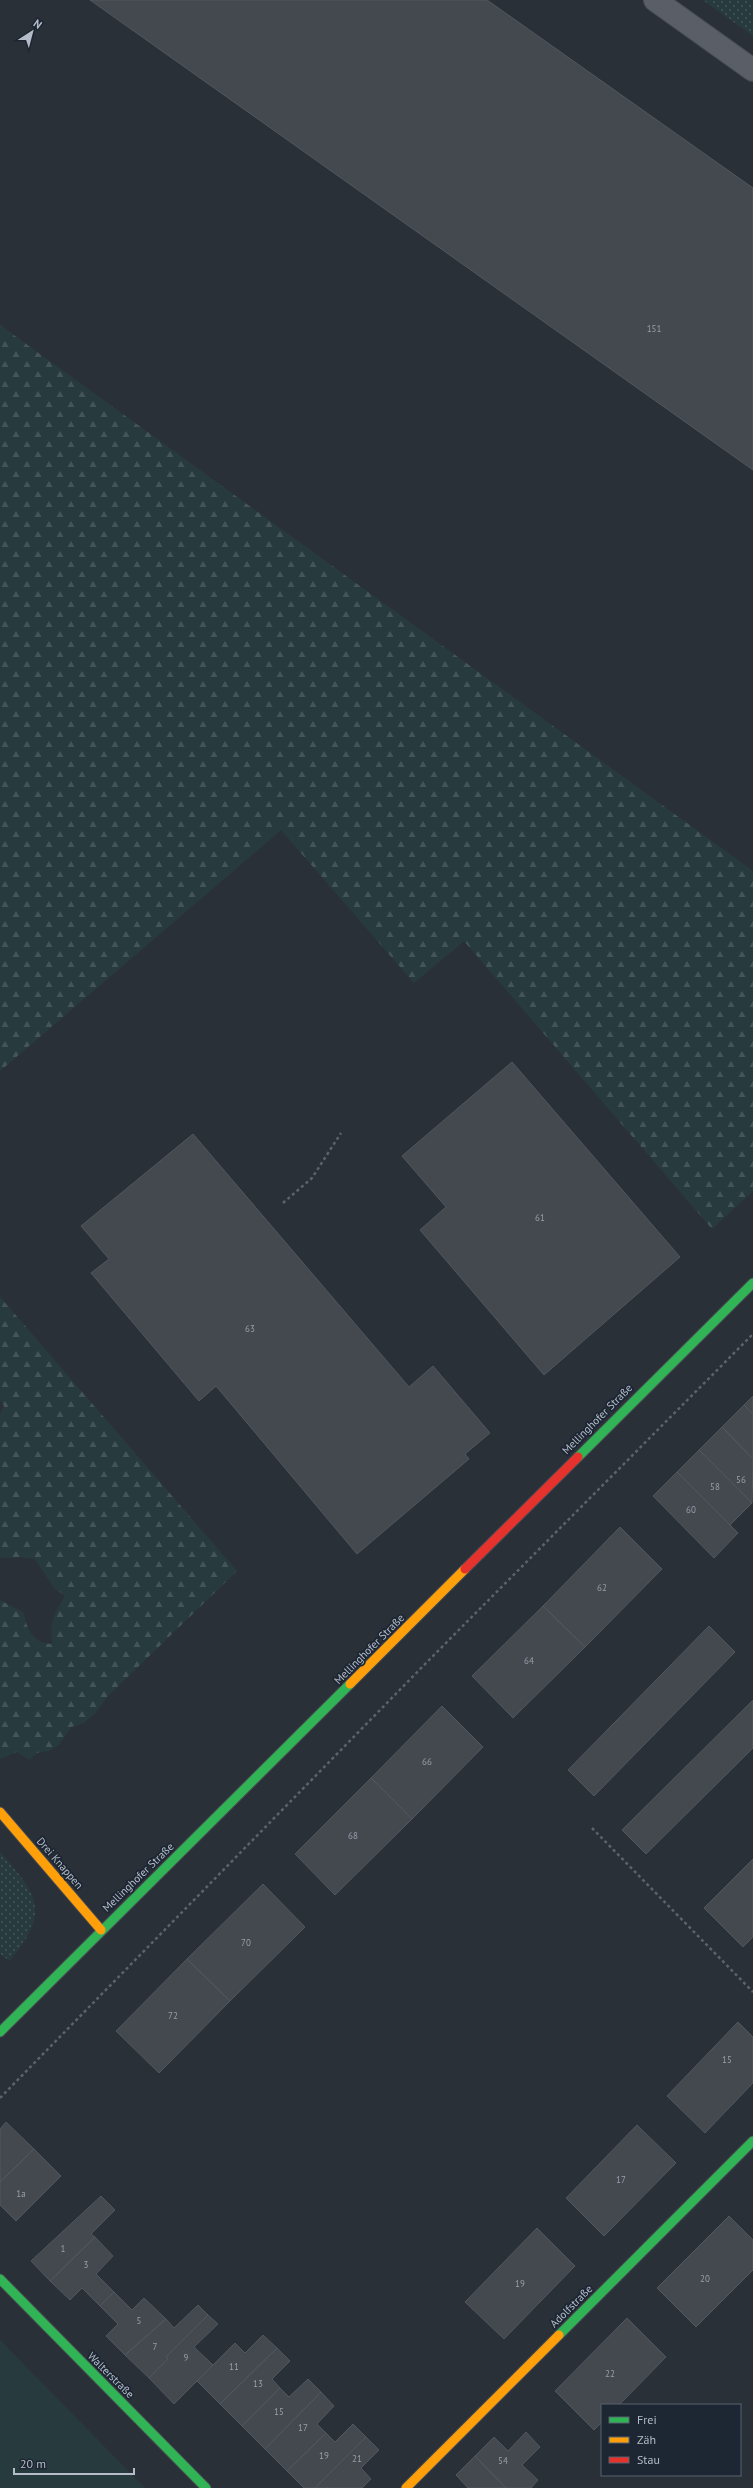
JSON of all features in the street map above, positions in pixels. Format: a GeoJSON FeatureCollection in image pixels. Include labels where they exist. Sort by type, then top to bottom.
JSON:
{"type":"FeatureCollection","features":[{"type":"Feature","properties":{"kind":"main road","name":"Mellinghofer Straße"},"geometry":{"type":"LineString","coordinates":[[0,2032],[101,1930],[386,1650],[489,1544],[753,1283]]}},
{"type":"Feature","properties":{"kind":"main road","name":"Drei Knappen"},"geometry":{"type":"LineString","coordinates":[[0,1812],[101,1930]]}},
{"type":"Feature","properties":{"kind":"main road","name":"Adolfstraße"},"geometry":{"type":"LineString","coordinates":[[406,2488],[753,2141]]}},
{"type":"Feature","properties":{"kind":"main road","name":"Walterstraße"},"geometry":{"type":"LineString","coordinates":[[0,2279],[206,2488]]}},
{"type":"Feature","properties":{"kind":"lane"},"geometry":{"type":"LineString","coordinates":[[655,0],[753,70]]}},
{"type":"Feature","properties":{"kind":"path"},"geometry":{"type":"LineString","coordinates":[[283,1203],[312,1178],[341,1132]]}},
{"type":"Feature","properties":{"kind":"path"},"geometry":{"type":"LineString","coordinates":[[0,2098],[430,1659],[753,1334]]}},
{"type":"Feature","properties":{"kind":"path"},"geometry":{"type":"LineString","coordinates":[[592,1828],[753,1992]]}},
{"type":"Feature","properties":{"kind":"green space"},"geometry":{"type":"Polygon","coordinates":[[[703,0],[753,0],[753,36],[703,0]]]}},
{"type":"Feature","properties":{"kind":"green space"},"geometry":{"type":"Polygon","coordinates":[[[0,325],[753,871],[753,1191],[712,1229],[464,941],[414,983],[281,830],[0,1071],[0,325]]]}},
{"type":"Feature","properties":{"kind":"green space"},"geometry":{"type":"Polygon","coordinates":[[[0,1297],[237,1571],[108,1696],[96,1712],[84,1723],[71,1727],[59,1745],[49,1751],[37,1753],[29,1760],[17,1752],[0,1759],[0,1600],[24,1613],[29,1630],[36,1638],[40,1641],[52,1644],[53,1619],[65,1596],[54,1588],[35,1559],[20,1557],[0,1558],[0,1413],[4,1406],[0,1400],[0,1297]]]}},
{"type":"Feature","properties":{"kind":"green space"},"geometry":{"type":"Polygon","coordinates":[[[0,1852],[24,1881],[35,1904],[35,1916],[31,1929],[23,1944],[10,1961],[0,1954],[0,1852]]]}},
{"type":"Feature","properties":{"kind":"green space"},"geometry":{"type":"Polygon","coordinates":[[[0,2340],[145,2488],[0,2488],[0,2340]]]}},
{"type":"Feature","properties":{"kind":"building"},"geometry":{"type":"Polygon","coordinates":[[[90,0],[487,0],[753,188],[753,470],[90,0]]]}},
{"type":"Feature","properties":{"kind":"building"},"geometry":{"type":"Polygon","coordinates":[[[512,1062],[680,1257],[544,1375],[420,1230],[446,1207],[402,1156],[512,1062]]]}},
{"type":"Feature","properties":{"kind":"building"},"geometry":{"type":"Polygon","coordinates":[[[193,1134],[409,1387],[433,1366],[490,1433],[465,1454],[469,1459],[357,1554],[216,1386],[199,1401],[91,1273],[109,1259],[81,1226],[193,1134]]]}},
{"type":"Feature","properties":{"kind":"building"},"geometry":{"type":"Polygon","coordinates":[[[753,1396],[753,1414],[744,1405],[753,1396]]]}},
{"type":"Feature","properties":{"kind":"building"},"geometry":{"type":"Polygon","coordinates":[[[744,1405],[753,1414],[753,1459],[722,1427],[744,1405]]]}},
{"type":"Feature","properties":{"kind":"building"},"geometry":{"type":"Polygon","coordinates":[[[722,1427],[753,1459],[752,1503],[699,1450],[722,1427]]]}},
{"type":"Feature","properties":{"kind":"building"},"geometry":{"type":"Polygon","coordinates":[[[699,1450],[752,1503],[730,1525],[677,1472],[699,1450]]]}},
{"type":"Feature","properties":{"kind":"building"},"geometry":{"type":"Polygon","coordinates":[[[677,1472],[738,1533],[714,1558],[653,1496],[677,1472]]]}},
{"type":"Feature","properties":{"kind":"building"},"geometry":{"type":"Polygon","coordinates":[[[620,1527],[662,1569],[585,1647],[543,1606],[620,1527]]]}},
{"type":"Feature","properties":{"kind":"building"},"geometry":{"type":"Polygon","coordinates":[[[543,1606],[585,1647],[513,1718],[472,1676],[543,1606]]]}},
{"type":"Feature","properties":{"kind":"building"},"geometry":{"type":"Polygon","coordinates":[[[709,1626],[735,1652],[594,1796],[568,1770],[709,1626]]]}},
{"type":"Feature","properties":{"kind":"building"},"geometry":{"type":"Polygon","coordinates":[[[753,1700],[753,1748],[646,1854],[622,1830],[753,1700]]]}},
{"type":"Feature","properties":{"kind":"building"},"geometry":{"type":"Polygon","coordinates":[[[442,1706],[483,1747],[412,1819],[371,1778],[442,1706]]]}},
{"type":"Feature","properties":{"kind":"building"},"geometry":{"type":"Polygon","coordinates":[[[371,1778],[412,1819],[335,1895],[295,1854],[371,1778]]]}},
{"type":"Feature","properties":{"kind":"building"},"geometry":{"type":"Polygon","coordinates":[[[753,1859],[753,1937],[743,1947],[704,1908],[753,1859]]]}},
{"type":"Feature","properties":{"kind":"building"},"geometry":{"type":"Polygon","coordinates":[[[263,1884],[305,1927],[230,2001],[187,1959],[263,1884]]]}},
{"type":"Feature","properties":{"kind":"building"},"geometry":{"type":"Polygon","coordinates":[[[187,1959],[230,2001],[159,2073],[116,2031],[187,1959]]]}},
{"type":"Feature","properties":{"kind":"building"},"geometry":{"type":"Polygon","coordinates":[[[738,2022],[753,2037],[753,2083],[705,2133],[667,2096],[738,2022]]]}},
{"type":"Feature","properties":{"kind":"building"},"geometry":{"type":"Polygon","coordinates":[[[6,2122],[34,2149],[0,2182],[0,2129],[6,2122]]]}},
{"type":"Feature","properties":{"kind":"building"},"geometry":{"type":"Polygon","coordinates":[[[637,2125],[676,2163],[604,2236],[566,2198],[637,2125]]]}},
{"type":"Feature","properties":{"kind":"building"},"geometry":{"type":"Polygon","coordinates":[[[34,2149],[61,2176],[16,2221],[0,2205],[0,2182],[34,2149]]]}},
{"type":"Feature","properties":{"kind":"building"},"geometry":{"type":"Polygon","coordinates":[[[101,2196],[115,2210],[91,2234],[95,2237],[50,2281],[31,2261],[101,2196]]]}},
{"type":"Feature","properties":{"kind":"building"},"geometry":{"type":"Polygon","coordinates":[[[729,2216],[753,2240],[753,2270],[696,2327],[657,2288],[729,2216]]]}},
{"type":"Feature","properties":{"kind":"building"},"geometry":{"type":"Polygon","coordinates":[[[537,2228],[575,2266],[504,2339],[465,2302],[537,2228]]]}},
{"type":"Feature","properties":{"kind":"building"},"geometry":{"type":"Polygon","coordinates":[[[95,2237],[113,2256],[96,2274],[114,2292],[100,2306],[82,2288],[70,2300],[50,2281],[95,2237]]]}},
{"type":"Feature","properties":{"kind":"building"},"geometry":{"type":"Polygon","coordinates":[[[114,2292],[132,2310],[144,2298],[166,2319],[125,2355],[106,2336],[118,2324],[100,2306],[114,2292]]]}},
{"type":"Feature","properties":{"kind":"building"},"geometry":{"type":"Polygon","coordinates":[[[198,2305],[208,2315],[166,2357],[168,2359],[149,2378],[125,2355],[166,2319],[174,2328],[198,2305]]]}},
{"type":"Feature","properties":{"kind":"building"},"geometry":{"type":"Polygon","coordinates":[[[208,2315],[218,2324],[194,2347],[213,2365],[174,2404],[149,2378],[168,2359],[166,2357],[208,2315]]]}},
{"type":"Feature","properties":{"kind":"building"},"geometry":{"type":"Polygon","coordinates":[[[627,2318],[666,2357],[620,2404],[601,2404],[601,2423],[594,2430],[555,2391],[627,2318]]]}},
{"type":"Feature","properties":{"kind":"building"},"geometry":{"type":"Polygon","coordinates":[[[263,2335],[277,2348],[220,2404],[197,2381],[235,2343],[245,2353],[263,2335]]]}},
{"type":"Feature","properties":{"kind":"building"},"geometry":{"type":"Polygon","coordinates":[[[277,2348],[290,2361],[272,2379],[280,2388],[242,2426],[220,2404],[277,2348]]]}},
{"type":"Feature","properties":{"kind":"building"},"geometry":{"type":"Polygon","coordinates":[[[308,2379],[321,2392],[265,2449],[242,2426],[280,2388],[289,2397],[308,2379]]]}},
{"type":"Feature","properties":{"kind":"building"},"geometry":{"type":"Polygon","coordinates":[[[321,2392],[334,2406],[317,2424],[326,2433],[287,2471],[265,2449],[321,2392]]]}},
{"type":"Feature","properties":{"kind":"building"},"geometry":{"type":"Polygon","coordinates":[[[353,2424],[366,2437],[315,2488],[304,2488],[287,2471],[326,2433],[335,2442],[353,2424]]]}},
{"type":"Feature","properties":{"kind":"building"},"geometry":{"type":"Polygon","coordinates":[[[526,2432],[540,2447],[522,2465],[538,2480],[531,2488],[506,2488],[475,2456],[494,2437],[508,2451],[526,2432]]]}},
{"type":"Feature","properties":{"kind":"building"},"geometry":{"type":"Polygon","coordinates":[[[366,2437],[379,2450],[361,2468],[371,2479],[362,2488],[315,2488],[366,2437]]]}},
{"type":"Feature","properties":{"kind":"building"},"geometry":{"type":"Polygon","coordinates":[[[475,2456],[506,2488],[468,2488],[456,2475],[475,2456]]]}},
{"type":"Feature","properties":{"kind":"traffic: fast"},"geometry":{"type":"LineString","coordinates":[[578,1457],[753,1283]]}},
{"type":"Feature","properties":{"kind":"traffic: fast"},"geometry":{"type":"LineString","coordinates":[[0,2032],[350,1684]]}},
{"type":"Feature","properties":{"kind":"traffic: fast"},"geometry":{"type":"LineString","coordinates":[[559,2335],[753,2141]]}},
{"type":"Feature","properties":{"kind":"traffic: fast"},"geometry":{"type":"LineString","coordinates":[[0,2279],[206,2488]]}},
{"type":"Feature","properties":{"kind":"traffic: slow"},"geometry":{"type":"LineString","coordinates":[[350,1684],[465,1569]]}},
{"type":"Feature","properties":{"kind":"traffic: slow"},"geometry":{"type":"LineString","coordinates":[[0,1812],[101,1930]]}},
{"type":"Feature","properties":{"kind":"traffic: slow"},"geometry":{"type":"LineString","coordinates":[[406,2488],[559,2335]]}},
{"type":"Feature","properties":{"kind":"traffic: jam"},"geometry":{"type":"LineString","coordinates":[[465,1569],[578,1457]]}}]}
